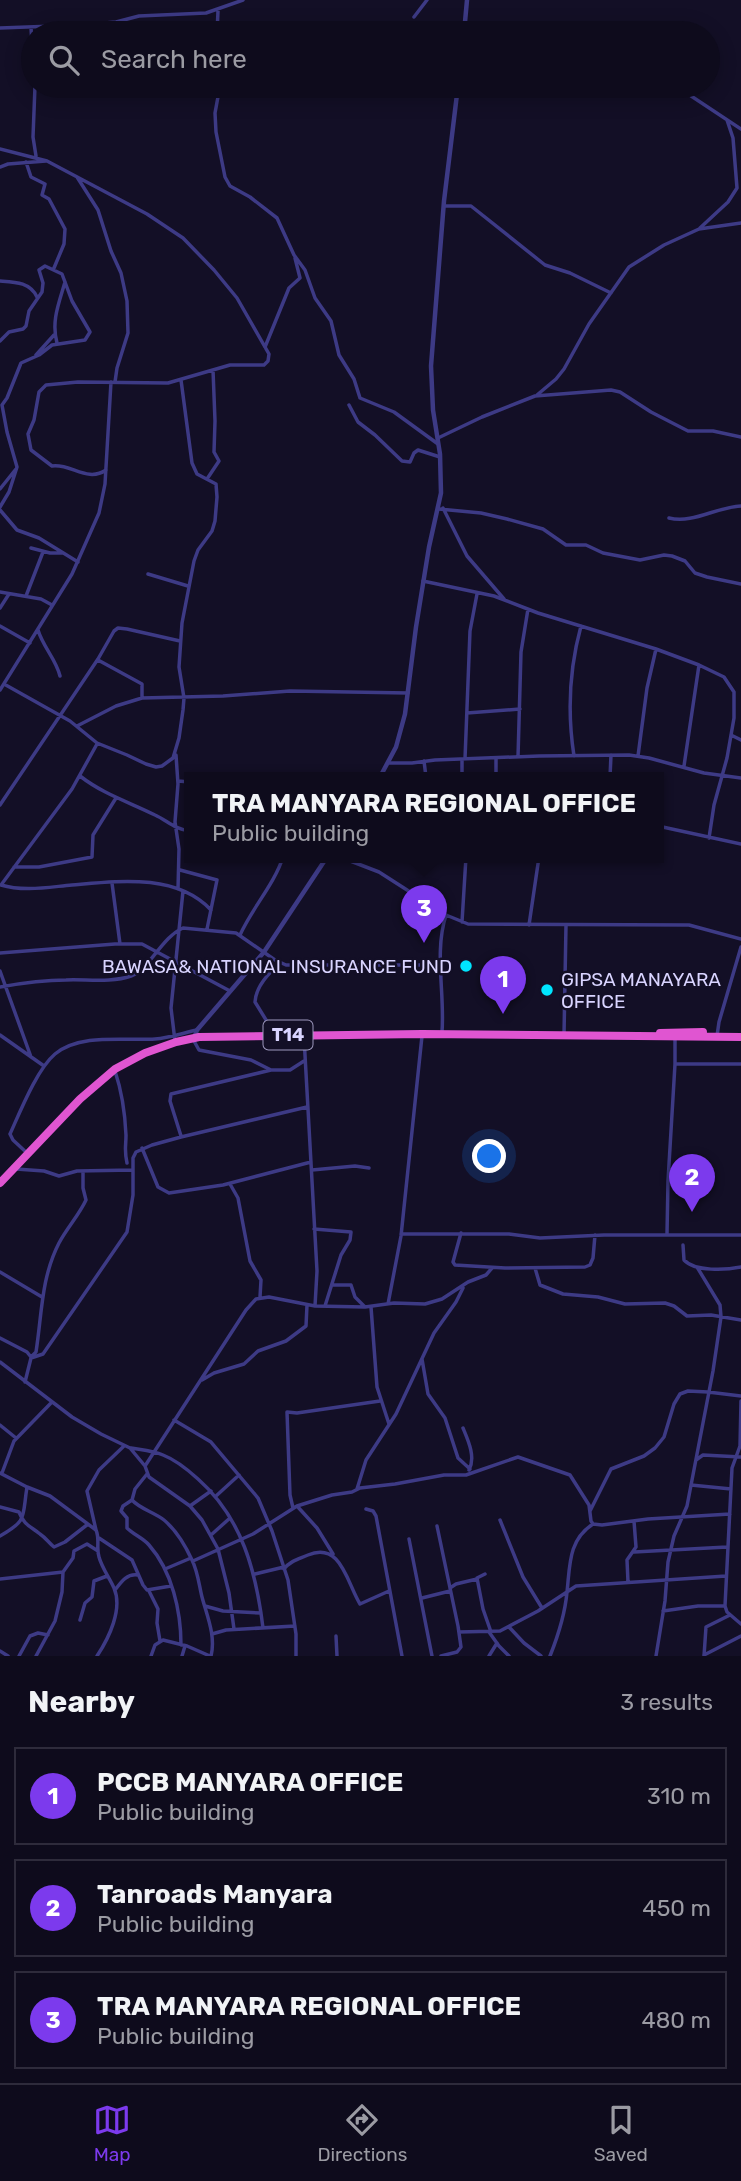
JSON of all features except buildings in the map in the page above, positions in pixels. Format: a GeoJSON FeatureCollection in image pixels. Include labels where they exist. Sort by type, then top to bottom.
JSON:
{"type":"FeatureCollection","features":[{"type":"Feature","properties":{"kind":"highway","name":"T14"},"geometry":{"type":"LineString","coordinates":[[0,1183],[80,1100],[115,1069],[175,1038],[195,1034],[206,1037],[741,1034]]}},
{"type":"Feature","properties":{"kind":"street"},"geometry":{"type":"LineString","coordinates":[[120,21],[139,16],[205,13],[243,0]]}},
{"type":"Feature","properties":{"kind":"street"},"geometry":{"type":"LineString","coordinates":[[414,16],[427,0]]}},
{"type":"Feature","properties":{"kind":"street"},"geometry":{"type":"LineString","coordinates":[[465,21],[467,0]]}},
{"type":"Feature","properties":{"kind":"street"},"geometry":{"type":"LineString","coordinates":[[218,10],[218,21]]}},
{"type":"Feature","properties":{"kind":"street"},"geometry":{"type":"LineString","coordinates":[[0,28],[21,27]]}},
{"type":"Feature","properties":{"kind":"street"},"geometry":{"type":"LineString","coordinates":[[35,98],[33,136],[36,156]]}},
{"type":"Feature","properties":{"kind":"street"},"geometry":{"type":"LineString","coordinates":[[218,98],[216,132],[225,177],[230,186],[250,197],[277,218],[294,255],[300,278],[289,288],[265,347]]}},
{"type":"Feature","properties":{"kind":"street"},"geometry":{"type":"LineString","coordinates":[[383,772],[400,735],[429,547],[441,508],[442,484],[431,366],[444,206],[457,98]]}},
{"type":"Feature","properties":{"kind":"street"},"geometry":{"type":"LineString","coordinates":[[694,98],[741,129]]}},
{"type":"Feature","properties":{"kind":"street"},"geometry":{"type":"LineString","coordinates":[[699,229],[729,202],[737,188],[733,138],[727,120]]}},
{"type":"Feature","properties":{"kind":"street"},"geometry":{"type":"LineString","coordinates":[[0,149],[36,156],[47,161],[147,214],[192,246],[237,298],[269,358],[264,365],[230,365],[158,384],[58,383],[42,387],[27,437],[31,450],[52,466],[62,464],[77,472],[92,475],[106,470]]}},
{"type":"Feature","properties":{"kind":"street"},"geometry":{"type":"LineString","coordinates":[[0,167],[47,161]]}},
{"type":"Feature","properties":{"kind":"street"},"geometry":{"type":"LineString","coordinates":[[26,162],[31,177],[45,184],[42,195],[49,199],[65,229],[63,248],[54,269]]}},
{"type":"Feature","properties":{"kind":"street"},"geometry":{"type":"LineString","coordinates":[[0,689],[78,562],[102,504],[113,382],[128,332],[127,301],[121,273],[98,210],[77,177]]}},
{"type":"Feature","properties":{"kind":"street"},"geometry":{"type":"LineString","coordinates":[[444,206],[471,206],[545,265],[580,277],[611,293]]}},
{"type":"Feature","properties":{"kind":"street"},"geometry":{"type":"LineString","coordinates":[[535,396],[564,369],[589,324],[633,263],[699,229],[741,223]]}},
{"type":"Feature","properties":{"kind":"street"},"geometry":{"type":"LineString","coordinates":[[294,255],[305,270],[315,298],[331,321],[339,355],[354,379],[360,398],[394,412],[438,441]]}},
{"type":"Feature","properties":{"kind":"street"},"geometry":{"type":"LineString","coordinates":[[0,341],[9,332],[25,328],[29,311],[43,287],[39,270],[45,266],[62,274],[72,301],[90,332],[85,340],[48,346],[35,357],[21,363],[2,405],[17,467],[0,509],[17,530],[39,538],[78,562]]}},
{"type":"Feature","properties":{"kind":"street"},"geometry":{"type":"LineString","coordinates":[[57,343],[54,323],[66,280]]}},
{"type":"Feature","properties":{"kind":"street"},"geometry":{"type":"LineString","coordinates":[[0,281],[26,285],[34,291],[37,299]]}},
{"type":"Feature","properties":{"kind":"street"},"geometry":{"type":"LineString","coordinates":[[35,357],[54,334]]}},
{"type":"Feature","properties":{"kind":"street"},"geometry":{"type":"LineString","coordinates":[[207,479],[219,461],[214,452],[213,370]]}},
{"type":"Feature","properties":{"kind":"street"},"geometry":{"type":"LineString","coordinates":[[28,1154],[10,1134],[44,1066],[54,1055],[83,1042],[175,1038],[172,1008],[181,890],[176,754],[184,698],[180,681],[180,640],[188,586],[198,550],[212,531],[215,521],[217,486],[197,474],[192,463],[181,380]]}},
{"type":"Feature","properties":{"kind":"street"},"geometry":{"type":"LineString","coordinates":[[438,441],[482,417],[535,396],[615,390],[688,430],[741,436]]}},
{"type":"Feature","properties":{"kind":"street"},"geometry":{"type":"LineString","coordinates":[[349,405],[358,422],[402,461],[410,462],[418,450],[440,457]]}},
{"type":"Feature","properties":{"kind":"street"},"geometry":{"type":"LineString","coordinates":[[0,489],[17,467]]}},
{"type":"Feature","properties":{"kind":"street"},"geometry":{"type":"LineString","coordinates":[[669,518],[682,521],[715,510],[741,506]]}},
{"type":"Feature","properties":{"kind":"street"},"geometry":{"type":"LineString","coordinates":[[441,508],[481,513],[543,529],[566,545],[586,545],[603,554],[640,560],[673,556],[685,561],[695,573],[741,584]]}},
{"type":"Feature","properties":{"kind":"street"},"geometry":{"type":"LineString","coordinates":[[441,508],[467,556],[505,600]]}},
{"type":"Feature","properties":{"kind":"street"},"geometry":{"type":"LineString","coordinates":[[31,548],[43,552],[64,553]]}},
{"type":"Feature","properties":{"kind":"street"},"geometry":{"type":"LineString","coordinates":[[26,597],[43,552]]}},
{"type":"Feature","properties":{"kind":"street"},"geometry":{"type":"LineString","coordinates":[[148,575],[188,586]]}},
{"type":"Feature","properties":{"kind":"street"},"geometry":{"type":"LineString","coordinates":[[423,581],[494,596],[656,649],[724,677],[731,686],[735,706],[709,838]]}},
{"type":"Feature","properties":{"kind":"street"},"geometry":{"type":"LineString","coordinates":[[0,592],[41,599],[53,605]]}},
{"type":"Feature","properties":{"kind":"street"},"geometry":{"type":"LineString","coordinates":[[463,772],[470,631],[477,593]]}},
{"type":"Feature","properties":{"kind":"street"},"geometry":{"type":"LineString","coordinates":[[0,608],[9,594]]}},
{"type":"Feature","properties":{"kind":"street"},"geometry":{"type":"LineString","coordinates":[[518,757],[521,652],[528,609]]}},
{"type":"Feature","properties":{"kind":"street"},"geometry":{"type":"LineString","coordinates":[[0,626],[30,643]]}},
{"type":"Feature","properties":{"kind":"street"},"geometry":{"type":"LineString","coordinates":[[574,756],[571,739],[571,673],[582,626]]}},
{"type":"Feature","properties":{"kind":"street"},"geometry":{"type":"LineString","coordinates":[[0,806],[109,637],[118,628],[180,640]]}},
{"type":"Feature","properties":{"kind":"street"},"geometry":{"type":"LineString","coordinates":[[38,630],[42,644],[60,676]]}},
{"type":"Feature","properties":{"kind":"street"},"geometry":{"type":"LineString","coordinates":[[638,756],[647,688],[656,649]]}},
{"type":"Feature","properties":{"kind":"street"},"geometry":{"type":"LineString","coordinates":[[97,659],[142,684],[142,698]]}},
{"type":"Feature","properties":{"kind":"street"},"geometry":{"type":"LineString","coordinates":[[684,767],[699,665]]}},
{"type":"Feature","properties":{"kind":"street"},"geometry":{"type":"LineString","coordinates":[[4,684],[77,726],[97,743],[152,766],[166,764],[176,754]]}},
{"type":"Feature","properties":{"kind":"street"},"geometry":{"type":"LineString","coordinates":[[77,726],[116,706],[142,698],[290,691],[408,693]]}},
{"type":"Feature","properties":{"kind":"street"},"geometry":{"type":"LineString","coordinates":[[467,713],[520,709]]}},
{"type":"Feature","properties":{"kind":"street"},"geometry":{"type":"LineString","coordinates":[[731,735],[741,740]]}},
{"type":"Feature","properties":{"kind":"street"},"geometry":{"type":"LineString","coordinates":[[97,743],[70,793],[1,886],[30,888],[142,881],[181,890],[199,899],[211,910]]}},
{"type":"Feature","properties":{"kind":"street"},"geometry":{"type":"LineString","coordinates":[[610,772],[611,755]]}},
{"type":"Feature","properties":{"kind":"street"},"geometry":{"type":"LineString","coordinates":[[388,763],[518,757],[638,756],[741,778]]}},
{"type":"Feature","properties":{"kind":"street"},"geometry":{"type":"LineString","coordinates":[[496,759],[496,772]]}},
{"type":"Feature","properties":{"kind":"street"},"geometry":{"type":"LineString","coordinates":[[424,761],[425,772]]}},
{"type":"Feature","properties":{"kind":"street"},"geometry":{"type":"LineString","coordinates":[[80,776],[116,798],[184,830]]}},
{"type":"Feature","properties":{"kind":"street"},"geometry":{"type":"LineString","coordinates":[[177,780],[184,781]]}},
{"type":"Feature","properties":{"kind":"street"},"geometry":{"type":"LineString","coordinates":[[14,867],[39,867],[92,858],[93,835],[116,798]]}},
{"type":"Feature","properties":{"kind":"street"},"geometry":{"type":"LineString","coordinates":[[664,827],[741,844]]}},
{"type":"Feature","properties":{"kind":"street"},"geometry":{"type":"LineString","coordinates":[[240,935],[280,863]]}},
{"type":"Feature","properties":{"kind":"street"},"geometry":{"type":"LineString","coordinates":[[271,1070],[251,1059],[200,1050],[195,1045],[195,1034],[264,952],[323,863]]}},
{"type":"Feature","properties":{"kind":"street"},"geometry":{"type":"LineString","coordinates":[[355,863],[385,875],[446,915],[462,922],[529,925],[689,925],[741,939]]}},
{"type":"Feature","properties":{"kind":"street"},"geometry":{"type":"LineString","coordinates":[[462,922],[466,863]]}},
{"type":"Feature","properties":{"kind":"street"},"geometry":{"type":"LineString","coordinates":[[529,925],[538,863]]}},
{"type":"Feature","properties":{"kind":"street"},"geometry":{"type":"LineString","coordinates":[[179,869],[217,880],[207,929]]}},
{"type":"Feature","properties":{"kind":"street"},"geometry":{"type":"LineString","coordinates":[[112,883],[120,944]]}},
{"type":"Feature","properties":{"kind":"street"},"geometry":{"type":"LineString","coordinates":[[442,1034],[441,965],[446,915]]}},
{"type":"Feature","properties":{"kind":"street"},"geometry":{"type":"LineString","coordinates":[[564,1035],[566,925]]}},
{"type":"Feature","properties":{"kind":"street"},"geometry":{"type":"LineString","coordinates":[[3,987],[51,980],[125,978],[141,971],[155,953],[183,928],[232,931],[280,963],[294,966],[441,965]]}},
{"type":"Feature","properties":{"kind":"street"},"geometry":{"type":"LineString","coordinates":[[0,953],[142,944],[230,991]]}},
{"type":"Feature","properties":{"kind":"street"},"geometry":{"type":"LineString","coordinates":[[718,1034],[719,1022],[741,947]]}},
{"type":"Feature","properties":{"kind":"street"},"geometry":{"type":"LineString","coordinates":[[280,963],[263,981],[255,1002],[271,1028],[293,1029],[301,1035],[312,1170],[317,1271],[315,1306]]}},
{"type":"Feature","properties":{"kind":"street"},"geometry":{"type":"LineString","coordinates":[[0,971],[3,987],[31,1057]]}},
{"type":"Feature","properties":{"kind":"street"},"geometry":{"type":"LineString","coordinates":[[388,1304],[401,1234],[422,1034]]}},
{"type":"Feature","properties":{"kind":"street"},"geometry":{"type":"LineString","coordinates":[[667,1234],[675,1034]]}},
{"type":"Feature","properties":{"kind":"street"},"geometry":{"type":"LineString","coordinates":[[0,1035],[44,1066]]}},
{"type":"Feature","properties":{"kind":"street"},"geometry":{"type":"LineString","coordinates":[[181,1137],[170,1101],[171,1094],[271,1070],[292,1070],[304,1061]]}},
{"type":"Feature","properties":{"kind":"street"},"geometry":{"type":"LineString","coordinates":[[675,1064],[741,1064]]}},
{"type":"Feature","properties":{"kind":"street"},"geometry":{"type":"LineString","coordinates":[[115,1069],[123,1098],[126,1139],[124,1149],[127,1163]]}},
{"type":"Feature","properties":{"kind":"street"},"geometry":{"type":"LineString","coordinates":[[123,1170],[134,1154],[142,1148],[307,1107]]}},
{"type":"Feature","properties":{"kind":"street"},"geometry":{"type":"LineString","coordinates":[[142,1148],[153,1177],[164,1192],[183,1193],[230,1184],[311,1162]]}},
{"type":"Feature","properties":{"kind":"street"},"geometry":{"type":"LineString","coordinates":[[31,1357],[43,1354],[127,1232],[133,1195],[133,1158]]}},
{"type":"Feature","properties":{"kind":"street"},"geometry":{"type":"LineString","coordinates":[[312,1170],[369,1168]]}},
{"type":"Feature","properties":{"kind":"street"},"geometry":{"type":"LineString","coordinates":[[13,1169],[40,1170],[59,1177],[76,1171],[133,1170]]}},
{"type":"Feature","properties":{"kind":"street"},"geometry":{"type":"LineString","coordinates":[[25,1382],[31,1357],[36,1349],[41,1297],[60,1242],[86,1200],[83,1171]]}},
{"type":"Feature","properties":{"kind":"street"},"geometry":{"type":"LineString","coordinates":[[230,1184],[238,1198],[250,1261],[261,1280],[260,1297]]}},
{"type":"Feature","properties":{"kind":"street"},"geometry":{"type":"LineString","coordinates":[[314,1228],[351,1232],[325,1306]]}},
{"type":"Feature","properties":{"kind":"street"},"geometry":{"type":"LineString","coordinates":[[461,1233],[453,1263],[456,1266],[492,1268],[590,1265],[595,1235]]}},
{"type":"Feature","properties":{"kind":"street"},"geometry":{"type":"LineString","coordinates":[[401,1234],[509,1234],[540,1238],[595,1235],[741,1235]]}},
{"type":"Feature","properties":{"kind":"street"},"geometry":{"type":"LineString","coordinates":[[683,1245],[684,1260],[688,1265],[741,1267]]}},
{"type":"Feature","properties":{"kind":"street"},"geometry":{"type":"LineString","coordinates":[[656,1656],[671,1550],[691,1485],[722,1317],[720,1305],[697,1267]]}},
{"type":"Feature","properties":{"kind":"street"},"geometry":{"type":"LineString","coordinates":[[145,1466],[246,1310],[260,1297],[315,1306],[368,1307],[399,1303],[413,1305],[434,1302],[486,1275],[492,1268]]}},
{"type":"Feature","properties":{"kind":"street"},"geometry":{"type":"LineString","coordinates":[[535,1268],[540,1284],[563,1294],[598,1297],[625,1304],[665,1303],[687,1316],[741,1320]]}},
{"type":"Feature","properties":{"kind":"street"},"geometry":{"type":"LineString","coordinates":[[0,1272],[41,1297]]}},
{"type":"Feature","properties":{"kind":"street"},"geometry":{"type":"LineString","coordinates":[[357,1489],[366,1460],[396,1414],[434,1333],[456,1303],[465,1284]]}},
{"type":"Feature","properties":{"kind":"street"},"geometry":{"type":"LineString","coordinates":[[331,1285],[351,1285],[355,1297],[368,1307],[374,1369],[380,1401],[389,1424]]}},
{"type":"Feature","properties":{"kind":"street"},"geometry":{"type":"LineString","coordinates":[[200,1381],[214,1373],[244,1364],[262,1348],[294,1336],[306,1326],[307,1305]]}},
{"type":"Feature","properties":{"kind":"street"},"geometry":{"type":"LineString","coordinates":[[0,1338],[27,1352],[31,1357]]}},
{"type":"Feature","properties":{"kind":"street"},"geometry":{"type":"LineString","coordinates":[[422,1357],[428,1394],[445,1418],[458,1458],[470,1469]]}},
{"type":"Feature","properties":{"kind":"street"},"geometry":{"type":"LineString","coordinates":[[0,1362],[51,1403],[89,1428],[130,1448],[145,1466],[147,1474],[190,1506],[218,1549],[234,1629]]}},
{"type":"Feature","properties":{"kind":"street"},"geometry":{"type":"LineString","coordinates":[[590,1511],[611,1469],[645,1456],[664,1437],[674,1404],[680,1394],[688,1391],[708,1392],[741,1399],[739,1457],[732,1468],[725,1606],[730,1615],[741,1624]]}},
{"type":"Feature","properties":{"kind":"street"},"geometry":{"type":"LineString","coordinates":[[380,1401],[297,1413],[287,1412],[290,1495],[295,1507],[317,1528],[341,1566],[360,1604],[390,1591]]}},
{"type":"Feature","properties":{"kind":"street"},"geometry":{"type":"LineString","coordinates":[[51,1403],[16,1438],[1,1473],[50,1496],[96,1530]]}},
{"type":"Feature","properties":{"kind":"street"},"geometry":{"type":"LineString","coordinates":[[174,1420],[211,1442],[258,1498],[284,1568],[295,1626],[296,1656]]}},
{"type":"Feature","properties":{"kind":"street"},"geometry":{"type":"LineString","coordinates":[[0,1424],[16,1438]]}},
{"type":"Feature","properties":{"kind":"street"},"geometry":{"type":"LineString","coordinates":[[463,1427],[472,1463],[466,1475]]}},
{"type":"Feature","properties":{"kind":"street"},"geometry":{"type":"LineString","coordinates":[[97,1656],[115,1618],[117,1604],[115,1590],[98,1551],[99,1537],[87,1491],[99,1470],[121,1447],[153,1451],[183,1465],[216,1496],[242,1539],[255,1574],[263,1628]]}},
{"type":"Feature","properties":{"kind":"street"},"geometry":{"type":"LineString","coordinates":[[696,1461],[704,1455],[739,1457]]}},
{"type":"Feature","properties":{"kind":"street"},"geometry":{"type":"LineString","coordinates":[[165,1569],[242,1539],[295,1507],[332,1495],[428,1477],[466,1475],[520,1457],[569,1474],[589,1505],[593,1524]]}},
{"type":"Feature","properties":{"kind":"street"},"geometry":{"type":"LineString","coordinates":[[147,1474],[135,1489],[132,1500],[120,1509],[127,1518],[126,1526],[133,1534],[147,1542],[165,1569],[181,1633],[182,1656]]}},
{"type":"Feature","properties":{"kind":"street"},"geometry":{"type":"LineString","coordinates":[[216,1496],[239,1475]]}},
{"type":"Feature","properties":{"kind":"street"},"geometry":{"type":"LineString","coordinates":[[691,1485],[731,1489]]}},
{"type":"Feature","properties":{"kind":"street"},"geometry":{"type":"LineString","coordinates":[[0,1536],[22,1521],[27,1487]]}},
{"type":"Feature","properties":{"kind":"street"},"geometry":{"type":"LineString","coordinates":[[190,1506],[211,1491]]}},
{"type":"Feature","properties":{"kind":"street"},"geometry":{"type":"LineString","coordinates":[[132,1500],[167,1522],[192,1559],[214,1647],[211,1656],[183,1645],[160,1640]]}},
{"type":"Feature","properties":{"kind":"street"},"geometry":{"type":"LineString","coordinates":[[0,1507],[19,1512],[22,1521],[43,1535],[54,1547],[88,1524]]}},
{"type":"Feature","properties":{"kind":"street"},"geometry":{"type":"LineString","coordinates":[[366,1509],[373,1511],[376,1516],[402,1656]]}},
{"type":"Feature","properties":{"kind":"street"},"geometry":{"type":"LineString","coordinates":[[550,1656],[558,1636],[574,1546],[580,1535],[593,1524],[730,1514]]}},
{"type":"Feature","properties":{"kind":"street"},"geometry":{"type":"LineString","coordinates":[[211,1535],[231,1518]]}},
{"type":"Feature","properties":{"kind":"street"},"geometry":{"type":"LineString","coordinates":[[500,1520],[523,1577],[542,1608]]}},
{"type":"Feature","properties":{"kind":"street"},"geometry":{"type":"LineString","coordinates":[[628,1582],[627,1560],[634,1552],[636,1541],[634,1521]]}},
{"type":"Feature","properties":{"kind":"street"},"geometry":{"type":"LineString","coordinates":[[437,1526],[461,1647],[459,1651],[441,1656]]}},
{"type":"Feature","properties":{"kind":"street"},"geometry":{"type":"LineString","coordinates":[[99,1537],[132,1560],[158,1609],[160,1640]]}},
{"type":"Feature","properties":{"kind":"street"},"geometry":{"type":"LineString","coordinates":[[409,1539],[432,1656]]}},
{"type":"Feature","properties":{"kind":"street"},"geometry":{"type":"LineString","coordinates":[[36,1656],[60,1604],[62,1572],[73,1558],[74,1551],[87,1544],[98,1551]]}},
{"type":"Feature","properties":{"kind":"street"},"geometry":{"type":"LineString","coordinates":[[634,1552],[727,1547]]}},
{"type":"Feature","properties":{"kind":"street"},"geometry":{"type":"LineString","coordinates":[[255,1574],[284,1568],[317,1551],[334,1556]]}},
{"type":"Feature","properties":{"kind":"street"},"geometry":{"type":"LineString","coordinates":[[0,1579],[62,1572]]}},
{"type":"Feature","properties":{"kind":"street"},"geometry":{"type":"LineString","coordinates":[[422,1598],[450,1590],[457,1584],[485,1574]]}},
{"type":"Feature","properties":{"kind":"street"},"geometry":{"type":"LineString","coordinates":[[115,1590],[127,1577],[139,1575]]}},
{"type":"Feature","properties":{"kind":"street"},"geometry":{"type":"LineString","coordinates":[[80,1620],[85,1603],[92,1597],[94,1581],[107,1576]]}},
{"type":"Feature","properties":{"kind":"street"},"geometry":{"type":"LineString","coordinates":[[459,1632],[500,1631],[567,1591],[583,1585],[726,1576]]}},
{"type":"Feature","properties":{"kind":"street"},"geometry":{"type":"LineString","coordinates":[[477,1579],[490,1632],[509,1656]]}},
{"type":"Feature","properties":{"kind":"street"},"geometry":{"type":"LineString","coordinates":[[149,1591],[171,1586]]}},
{"type":"Feature","properties":{"kind":"street"},"geometry":{"type":"LineString","coordinates":[[204,1606],[261,1614]]}},
{"type":"Feature","properties":{"kind":"street"},"geometry":{"type":"LineString","coordinates":[[663,1611],[698,1606],[725,1606]]}},
{"type":"Feature","properties":{"kind":"street"},"geometry":{"type":"LineString","coordinates":[[704,1656],[706,1627],[730,1615]]}},
{"type":"Feature","properties":{"kind":"street"},"geometry":{"type":"LineString","coordinates":[[212,1634],[234,1629],[295,1626]]}},
{"type":"Feature","properties":{"kind":"street"},"geometry":{"type":"LineString","coordinates":[[509,1627],[541,1656]]}},
{"type":"Feature","properties":{"kind":"street"},"geometry":{"type":"LineString","coordinates":[[19,1656],[32,1635],[48,1635]]}},
{"type":"Feature","properties":{"kind":"street"},"geometry":{"type":"LineString","coordinates":[[336,1636],[337,1656]]}},
{"type":"Feature","properties":{"kind":"street"},"geometry":{"type":"LineString","coordinates":[[704,1656],[741,1636]]}},
{"type":"Feature","properties":{"kind":"street"},"geometry":{"type":"LineString","coordinates":[[151,1656],[160,1640]]}},
{"type":"Feature","properties":{"kind":"street"},"geometry":{"type":"LineString","coordinates":[[489,1656],[497,1643]]}},
{"type":"Feature","properties":{"kind":"street"},"geometry":{"type":"LineString","coordinates":[[0,1651],[8,1656]]}},
{"type":"Feature","properties":{"kind":"place","name":"TRA MANYARA REGIONAL OFFICE"},"geometry":{"type":"Point","coordinates":[424,943]}},
{"type":"Feature","properties":{"kind":"place","name":"BAWASA& NATIONAL INSURANCE FUND"},"geometry":{"type":"Point","coordinates":[466,966]}},
{"type":"Feature","properties":{"kind":"place","name":"GIPSA MANAYARA OFFICE"},"geometry":{"type":"Point","coordinates":[547,990]}},
{"type":"Feature","properties":{"kind":"place","name":"PCCB MANYARA OFFICE"},"geometry":{"type":"Point","coordinates":[503,1014]}},
{"type":"Feature","properties":{"kind":"place","name":"Tanroads Manyara"},"geometry":{"type":"Point","coordinates":[692,1212]}}]}
